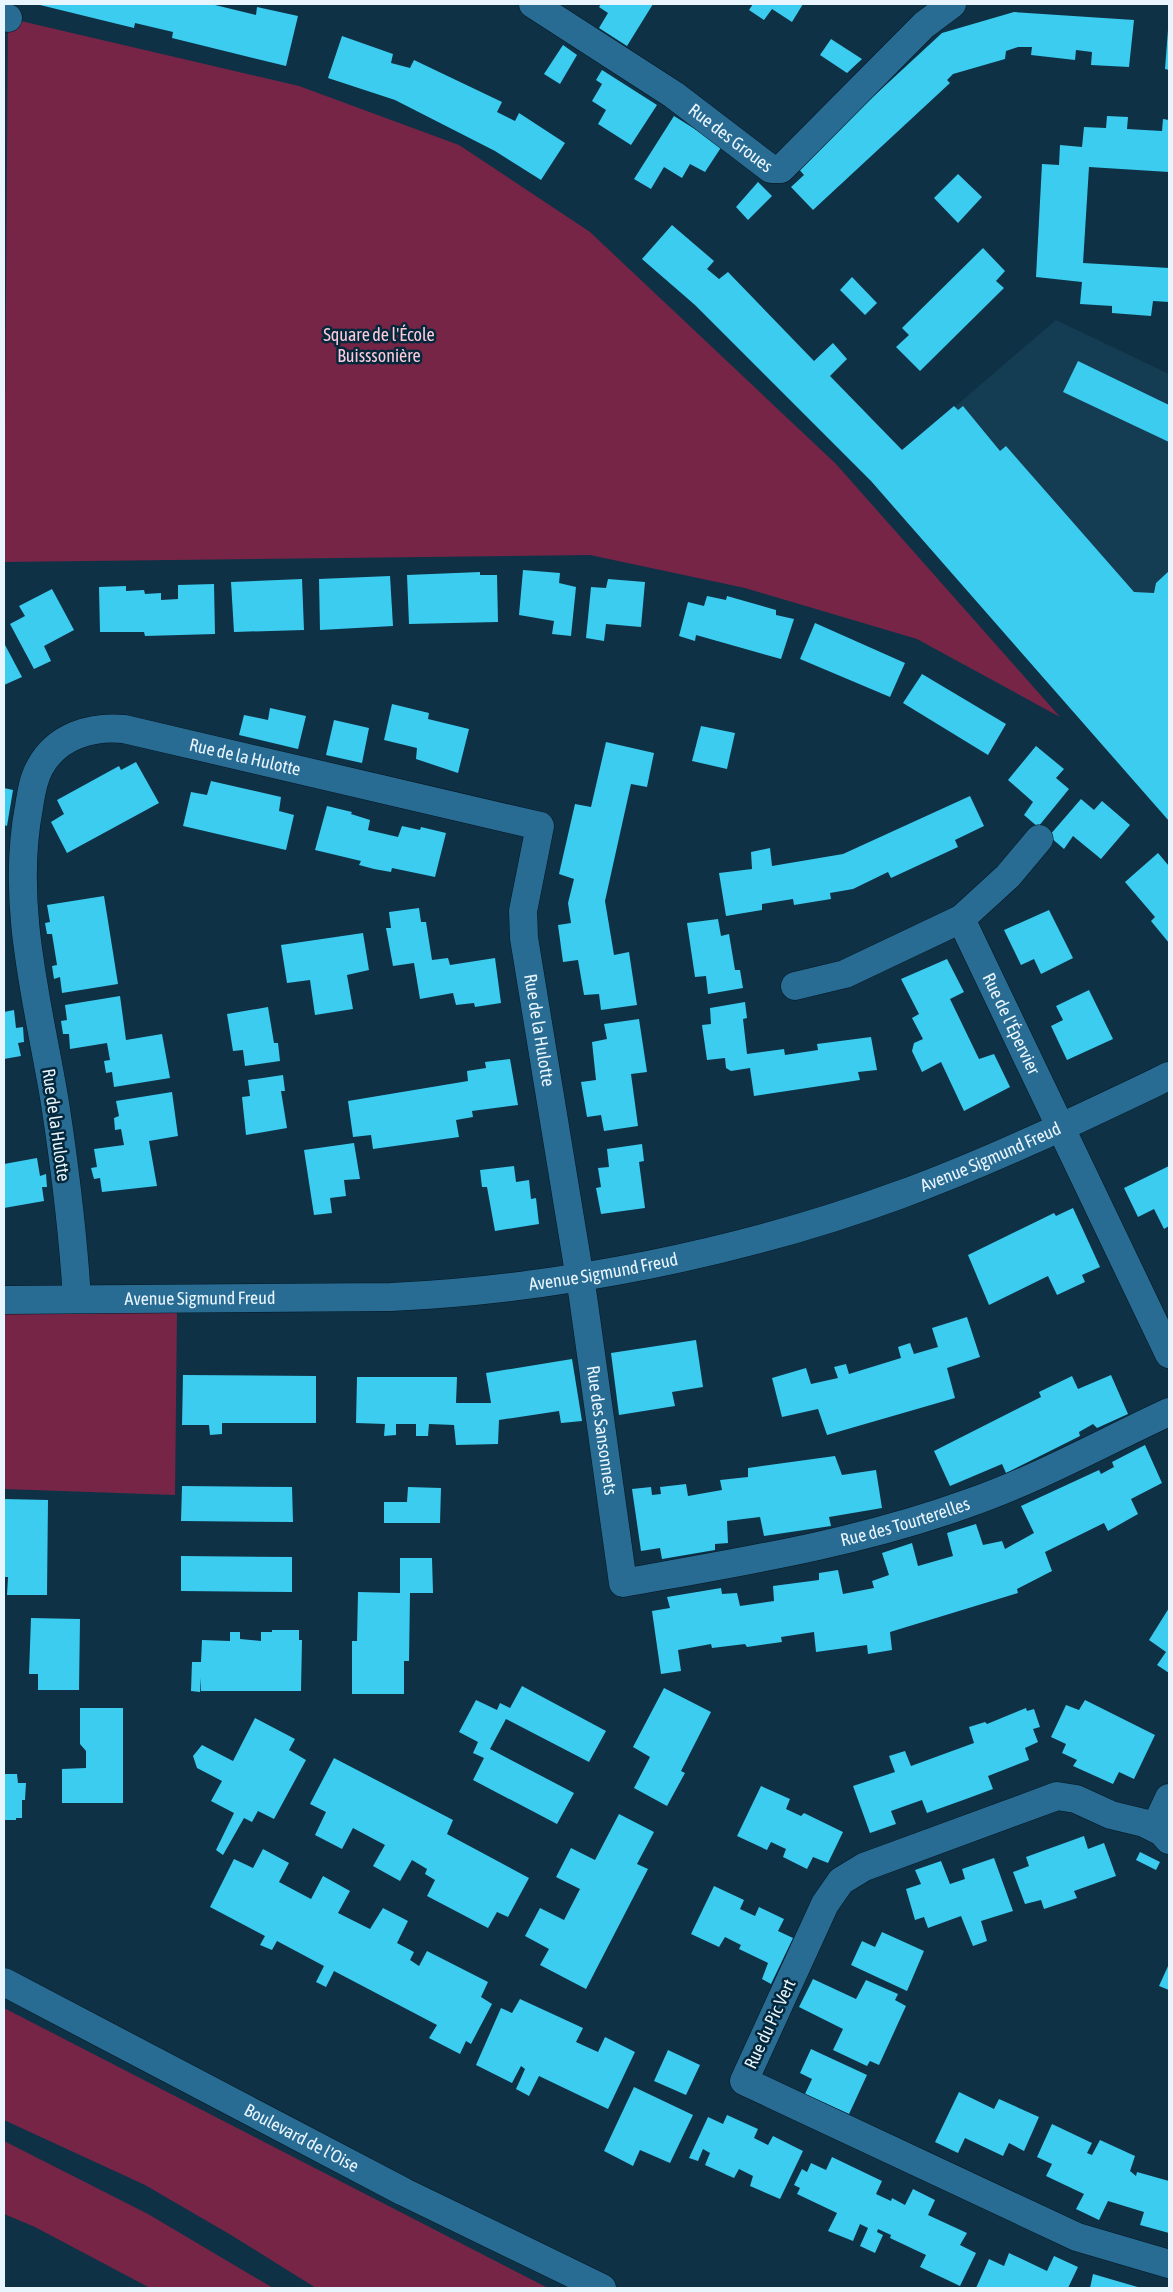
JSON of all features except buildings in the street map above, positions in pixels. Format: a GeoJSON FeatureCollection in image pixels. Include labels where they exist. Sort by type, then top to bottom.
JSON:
{"type":"FeatureCollection","features":[{"type":"Feature","properties":{"kind":"street","name":"Rue des Groues"},"geometry":{"type":"LineString","coordinates":[[533,4],[674,95],[771,169],[781,169],[924,25],[952,4]]}},
{"type":"Feature","properties":{"kind":"street","name":"Rue de la Hulotte"},"geometry":{"type":"LineString","coordinates":[[77,1299],[74,1259],[55,1105],[25,929],[22,879],[24,831],[32,788],[39,768],[51,752],[85,731],[103,727],[124,729],[540,826],[523,912],[524,938],[580,1278]]}},
{"type":"Feature","properties":{"kind":"street"},"geometry":{"type":"LineString","coordinates":[[795,986],[845,974],[961,919],[1008,876],[1039,839]]}},
{"type":"Feature","properties":{"kind":"street","name":"Rue de l'Épervier"},"geometry":{"type":"LineString","coordinates":[[961,919],[1062,1127]]}},
{"type":"Feature","properties":{"kind":"street","name":"Avenue Sigmund Freud"},"geometry":{"type":"LineString","coordinates":[[4,1300],[391,1297],[501,1288],[580,1278],[735,1245],[832,1218],[968,1168],[1062,1127],[1169,1076]]}},
{"type":"Feature","properties":{"kind":"street"},"geometry":{"type":"LineString","coordinates":[[1062,1127],[1169,1354]]}},
{"type":"Feature","properties":{"kind":"street","name":"Rue des Sansonnets"},"geometry":{"type":"LineString","coordinates":[[580,1278],[623,1583]]}},
{"type":"Feature","properties":{"kind":"street","name":"Rue des Tourterelles"},"geometry":{"type":"LineString","coordinates":[[623,1583],[797,1552],[863,1537],[967,1504],[1169,1412]]}},
{"type":"Feature","properties":{"kind":"street","name":"Rue du Pic Vert"},"geometry":{"type":"LineString","coordinates":[[1169,1798],[1162,1834],[1111,1815],[1076,1799],[1057,1796],[864,1867],[841,1881],[825,1904],[744,2081],[1077,2237],[1169,2264]]}},
{"type":"Feature","properties":{"kind":"street","name":"Boulevard de l'Oise"},"geometry":{"type":"LineString","coordinates":[[4,1982],[404,2192],[602,2288]]}},
{"type":"Feature","properties":{"kind":"shaded area"},"geometry":{"type":"Polygon","coordinates":[[[1056,320],[1169,374],[1169,819],[872,482],[901,453],[1056,320]]]}},
{"type":"Feature","properties":{"kind":"green space","name":"Square de l'École Buisssonière"},"geometry":{"type":"Polygon","coordinates":[[[8,18],[299,86],[459,145],[590,232],[836,464],[1060,717],[917,639],[745,588],[590,555],[4,562],[8,18]]]}},
{"type":"Feature","properties":{"kind":"green space"},"geometry":{"type":"Polygon","coordinates":[[[4,1311],[177,1311],[175,1495],[4,1489],[4,1311]]]}},
{"type":"Feature","properties":{"kind":"green space"},"geometry":{"type":"Polygon","coordinates":[[[4,2008],[548,2288],[316,2288],[231,2235],[145,2185],[4,2120],[4,2008]]]}},
{"type":"Feature","properties":{"kind":"green space"},"geometry":{"type":"Polygon","coordinates":[[[4,2141],[148,2214],[273,2288],[150,2288],[35,2227],[4,2214],[4,2141]]]}}]}
